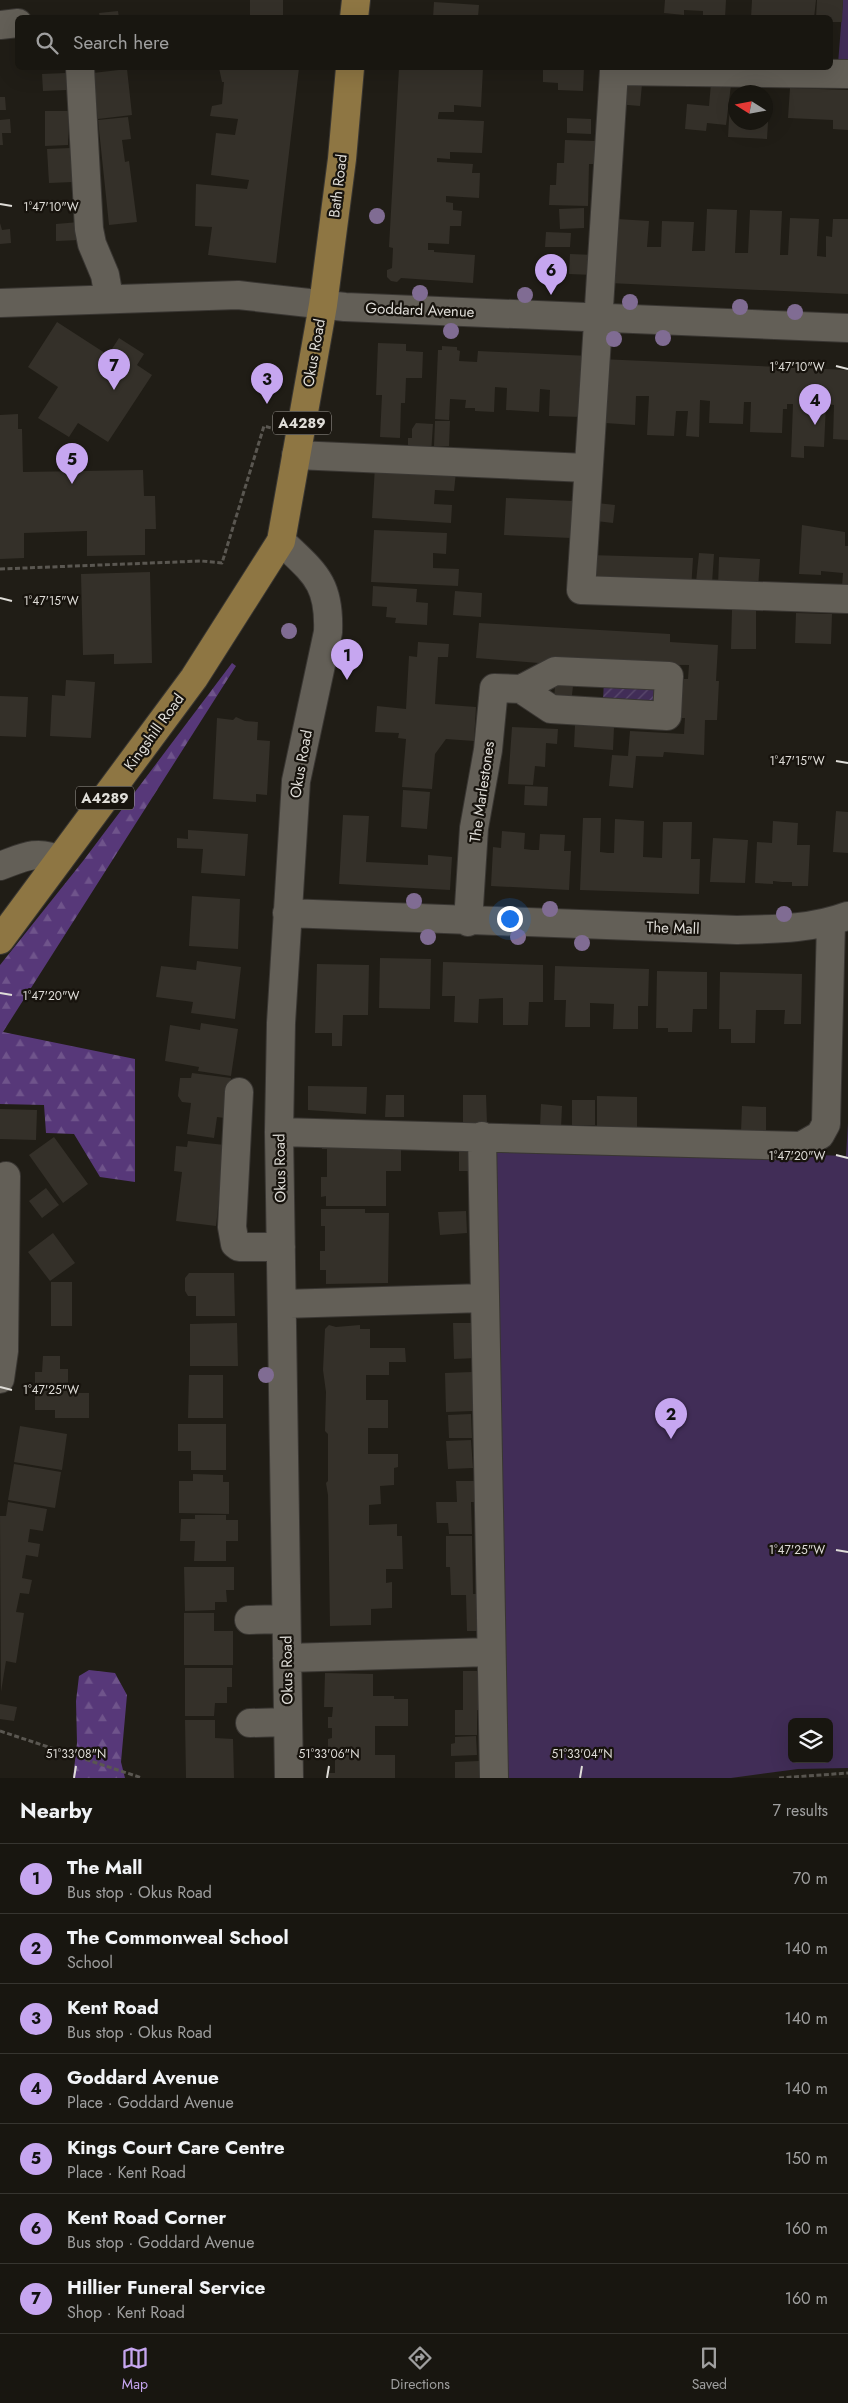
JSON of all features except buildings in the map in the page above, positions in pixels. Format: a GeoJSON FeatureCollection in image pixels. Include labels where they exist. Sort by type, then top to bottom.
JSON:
{"type":"FeatureCollection","features":[{"type":"Feature","properties":{"kind":"main road"},"geometry":{"type":"LineString","coordinates":[[354,15],[356,0]]}},
{"type":"Feature","properties":{"kind":"main road","name":"Bath Road"},"geometry":{"type":"LineString","coordinates":[[323,305],[342,159],[350,70]]}},
{"type":"Feature","properties":{"kind":"main road","name":"Okus Road"},"geometry":{"type":"LineString","coordinates":[[281,541],[323,305]]}},
{"type":"Feature","properties":{"kind":"main road","name":"Kingshill Road"},"geometry":{"type":"LineString","coordinates":[[0,940],[194,678],[281,541]]}},
{"type":"Feature","properties":{"kind":"street"},"geometry":{"type":"LineString","coordinates":[[0,25],[15,24]]}},
{"type":"Feature","properties":{"kind":"street"},"geometry":{"type":"LineString","coordinates":[[80,70],[89,229],[92,244],[105,275],[109,298]]}},
{"type":"Feature","properties":{"kind":"street"},"geometry":{"type":"LineString","coordinates":[[848,74],[614,71],[587,468],[581,590],[848,599]]}},
{"type":"Feature","properties":{"kind":"street","name":"Goddard Avenue"},"geometry":{"type":"LineString","coordinates":[[0,303],[238,295],[323,305],[848,328]]}},
{"type":"Feature","properties":{"kind":"street"},"geometry":{"type":"LineString","coordinates":[[298,446],[587,468]]}},
{"type":"Feature","properties":{"kind":"street","name":"Okus Road"},"geometry":{"type":"LineString","coordinates":[[281,541],[320,579],[327,600],[329,614],[328,632],[296,781],[281,1023],[281,1246],[289,1778]]}},
{"type":"Feature","properties":{"kind":"street","name":"The Marlestones"},"geometry":{"type":"LineString","coordinates":[[468,922],[474,828],[488,750],[494,688],[520,689],[555,671],[669,676],[668,716],[551,709],[520,689]]}},
{"type":"Feature","properties":{"kind":"street"},"geometry":{"type":"LineString","coordinates":[[0,866],[34,855],[46,854],[59,860]]}},
{"type":"Feature","properties":{"kind":"street","name":"The Mall"},"geometry":{"type":"LineString","coordinates":[[287,913],[468,922],[737,930],[781,928],[839,919]]}},
{"type":"Feature","properties":{"kind":"street"},"geometry":{"type":"LineString","coordinates":[[280,1132],[801,1146],[820,1135],[826,1124],[838,1080],[839,919]]}},
{"type":"Feature","properties":{"kind":"street"},"geometry":{"type":"LineString","coordinates":[[239,1092],[232,1227],[234,1244],[239,1247],[281,1246]]}},
{"type":"Feature","properties":{"kind":"street"},"geometry":{"type":"LineString","coordinates":[[482,1136],[490,1652],[494,1778]]}},
{"type":"Feature","properties":{"kind":"street"},"geometry":{"type":"LineString","coordinates":[[0,1379],[4,1351],[3,1225],[6,1176]]}},
{"type":"Feature","properties":{"kind":"street"},"geometry":{"type":"LineString","coordinates":[[282,1304],[484,1298]]}},
{"type":"Feature","properties":{"kind":"street","name":"Okus Road"},"geometry":{"type":"LineString","coordinates":[[248,1620],[286,1619]]}},
{"type":"Feature","properties":{"kind":"street"},"geometry":{"type":"LineString","coordinates":[[287,1658],[490,1652]]}},
{"type":"Feature","properties":{"kind":"street","name":"Okus Road"},"geometry":{"type":"LineString","coordinates":[[250,1723],[288,1722]]}},
{"type":"Feature","properties":{"kind":"path"},"geometry":{"type":"LineString","coordinates":[[0,568],[201,561],[222,564],[264,426],[298,446]]}},
{"type":"Feature","properties":{"kind":"path"},"geometry":{"type":"LineString","coordinates":[[0,1731],[142,1778]]}},
{"type":"Feature","properties":{"kind":"path"},"geometry":{"type":"LineString","coordinates":[[779,1778],[848,1773]]}},
{"type":"Feature","properties":{"kind":"shaded area"},"geometry":{"type":"Polygon","coordinates":[[[843,0],[848,0],[848,64],[838,64],[843,0]]]}},
{"type":"Feature","properties":{"kind":"shaded area"},"geometry":{"type":"Polygon","coordinates":[[[604,681],[657,689],[659,696],[651,707],[603,700],[604,681]]]}},
{"type":"Feature","properties":{"kind":"shaded area"},"geometry":{"type":"Polygon","coordinates":[[[848,1123],[848,1768],[798,1769],[731,1778],[498,1778],[489,1153],[496,1143],[846,1156],[848,1123]]]}},
{"type":"Feature","properties":{"kind":"green space"},"geometry":{"type":"Polygon","coordinates":[[[232,663],[236,666],[3,1032],[135,1059],[135,1182],[100,1177],[74,1134],[46,1133],[44,1105],[0,1104],[0,965],[83,861],[232,663]]]}},
{"type":"Feature","properties":{"kind":"green space"},"geometry":{"type":"Polygon","coordinates":[[[89,1670],[115,1673],[127,1695],[121,1762],[125,1778],[73,1778],[77,1743],[76,1701],[79,1676],[89,1670]]]}},
{"type":"Feature","properties":{"kind":"place","name":"Kent Road Corner"},"geometry":{"type":"Point","coordinates":[551,295]}},
{"type":"Feature","properties":{"kind":"place","name":"Hillier Funeral Service"},"geometry":{"type":"Point","coordinates":[114,390]}},
{"type":"Feature","properties":{"kind":"place","name":"Kent Road"},"geometry":{"type":"Point","coordinates":[267,404]}},
{"type":"Feature","properties":{"kind":"place","name":"Goddard Avenue"},"geometry":{"type":"Point","coordinates":[815,425]}},
{"type":"Feature","properties":{"kind":"place","name":"Kings Court Care Centre"},"geometry":{"type":"Point","coordinates":[72,484]}},
{"type":"Feature","properties":{"kind":"place","name":"The Mall"},"geometry":{"type":"Point","coordinates":[347,680]}},
{"type":"Feature","properties":{"kind":"place","name":"The Commonweal School"},"geometry":{"type":"Point","coordinates":[671,1439]}}]}
